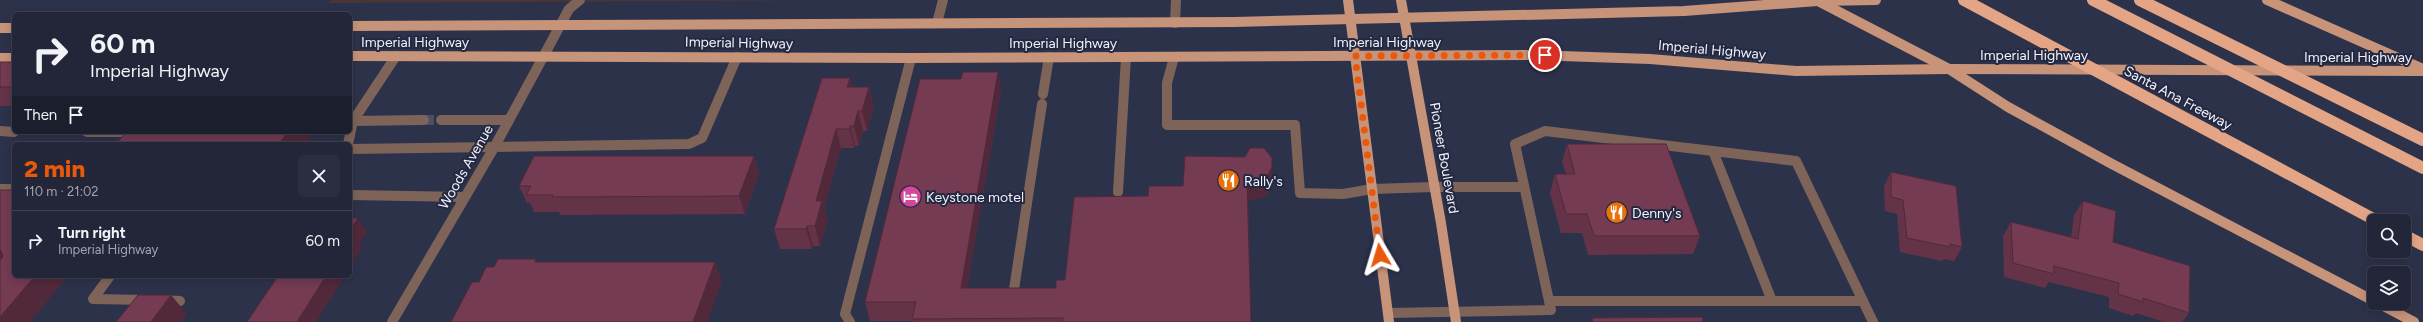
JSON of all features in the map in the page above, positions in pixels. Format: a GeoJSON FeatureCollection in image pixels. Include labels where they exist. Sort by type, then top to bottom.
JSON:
{"type":"FeatureCollection","features":[{"type":"Feature","properties":{"kind":"highway","name":"Santa Ana Freeway"},"geometry":{"type":"LineString","coordinates":[[1964,0],[2367,216]]}},
{"type":"Feature","properties":{"kind":"highway"},"geometry":{"type":"LineString","coordinates":[[2092,0],[2423,168]]}},
{"type":"Feature","properties":{"kind":"highway"},"geometry":{"type":"LineString","coordinates":[[2140,0],[2423,140]]}},
{"type":"Feature","properties":{"kind":"highway"},"geometry":{"type":"LineString","coordinates":[[2411,239],[2423,245]]}},
{"type":"Feature","properties":{"kind":"main road"},"geometry":{"type":"LineString","coordinates":[[1348,0],[1349,18],[1388,317]]}},
{"type":"Feature","properties":{"kind":"main road","name":"Pioneer Boulevard"},"geometry":{"type":"LineString","coordinates":[[1401,0],[1455,317]]}},
{"type":"Feature","properties":{"kind":"main road","name":"Imperial Highway"},"geometry":{"type":"LineString","coordinates":[[352,26],[561,24],[1175,23],[1684,11],[1817,0],[1876,0]]}},
{"type":"Feature","properties":{"kind":"main road"},"geometry":{"type":"LineString","coordinates":[[1817,0],[1949,69],[2015,111],[2367,297]]}},
{"type":"Feature","properties":{"kind":"main road"},"geometry":{"type":"LineString","coordinates":[[2267,0],[2423,70]]}},
{"type":"Feature","properties":{"kind":"main road"},"geometry":{"type":"LineString","coordinates":[[0,28],[12,28]]}},
{"type":"Feature","properties":{"kind":"main road","name":"Imperial Highway"},"geometry":{"type":"LineString","coordinates":[[352,56],[543,55],[911,58],[1532,55],[1596,57],[1796,71],[1949,69],[2423,70]]}},
{"type":"Feature","properties":{"kind":"main road"},"geometry":{"type":"LineString","coordinates":[[0,58],[12,58]]}},
{"type":"Feature","properties":{"kind":"main road"},"geometry":{"type":"LineString","coordinates":[[2391,310],[2414,322]]}},
{"type":"Feature","properties":{"kind":"street"},"geometry":{"type":"LineString","coordinates":[[568,4],[580,0]]}},
{"type":"Feature","properties":{"kind":"street"},"geometry":{"type":"LineString","coordinates":[[938,23],[943,0]]}},
{"type":"Feature","properties":{"kind":"street"},"geometry":{"type":"LineString","coordinates":[[1175,23],[1176,0]]}},
{"type":"Feature","properties":{"kind":"street","name":"Woods Avenue"},"geometry":{"type":"LineString","coordinates":[[392,322],[495,146],[561,24],[568,4]]}},
{"type":"Feature","properties":{"kind":"street"},"geometry":{"type":"LineString","coordinates":[[352,125],[353,120],[396,56]]}},
{"type":"Feature","properties":{"kind":"street"},"geometry":{"type":"LineString","coordinates":[[352,149],[689,144],[702,138],[719,102],[737,57]]}},
{"type":"Feature","properties":{"kind":"street"},"geometry":{"type":"LineString","coordinates":[[1013,296],[1049,57]]}},
{"type":"Feature","properties":{"kind":"street"},"geometry":{"type":"LineString","coordinates":[[1118,192],[1126,57]]}},
{"type":"Feature","properties":{"kind":"street"},"geometry":{"type":"LineString","coordinates":[[1174,57],[1167,83],[1167,125],[1295,125],[1300,192],[1343,194],[1372,189],[1524,187]]}},
{"type":"Feature","properties":{"kind":"street"},"geometry":{"type":"LineString","coordinates":[[850,322],[845,314],[911,58]]}},
{"type":"Feature","properties":{"kind":"street"},"geometry":{"type":"LineString","coordinates":[[353,120],[424,120]]}},
{"type":"Feature","properties":{"kind":"street"},"geometry":{"type":"LineString","coordinates":[[441,120],[508,120]]}},
{"type":"Feature","properties":{"kind":"street"},"geometry":{"type":"LineString","coordinates":[[1388,317],[1455,317],[1551,310],[1515,144],[1545,131],[1796,161],[1873,322]]}},
{"type":"Feature","properties":{"kind":"street"},"geometry":{"type":"LineString","coordinates":[[0,132],[12,132]]}},
{"type":"Feature","properties":{"kind":"street"},"geometry":{"type":"LineString","coordinates":[[129,142],[135,134]]}},
{"type":"Feature","properties":{"kind":"street"},"geometry":{"type":"LineString","coordinates":[[1713,151],[1772,301]]}},
{"type":"Feature","properties":{"kind":"street"},"geometry":{"type":"LineString","coordinates":[[0,189],[12,189]]}},
{"type":"Feature","properties":{"kind":"street"},"geometry":{"type":"LineString","coordinates":[[352,195],[465,197]]}},
{"type":"Feature","properties":{"kind":"street"},"geometry":{"type":"LineString","coordinates":[[109,278],[93,299],[180,301]]}},
{"type":"Feature","properties":{"kind":"street"},"geometry":{"type":"LineString","coordinates":[[1549,301],[1863,301]]}},
{"type":"Feature","properties":{"kind":"shaded area"},"geometry":{"type":"Polygon","coordinates":[[[332,0],[832,0],[329,3],[332,0]]]}},
{"type":"Feature","properties":{"kind":"building"},"geometry":{"type":"Polygon","coordinates":[[[0,62],[12,62],[12,87],[0,87],[0,62]]]}},
{"type":"Feature","properties":{"kind":"building"},"geometry":{"type":"Polygon","coordinates":[[[963,72],[998,72],[961,288],[1056,288],[1056,280],[1065,280],[1074,197],[1148,196],[1149,186],[1183,186],[1185,156],[1245,157],[1250,148],[1264,148],[1272,158],[1272,167],[1267,177],[1247,182],[1251,322],[1062,322],[1063,318],[912,319],[916,302],[865,302],[920,79],[961,79],[963,72]]]}},
{"type":"Feature","properties":{"kind":"building"},"geometry":{"type":"Polygon","coordinates":[[[822,78],[850,78],[847,87],[869,87],[862,111],[858,111],[854,126],[850,126],[850,129],[836,129],[816,201],[822,201],[815,226],[807,226],[806,229],[774,229],[822,78]]]}},
{"type":"Feature","properties":{"kind":"building"},"geometry":{"type":"Polygon","coordinates":[[[124,134],[286,134],[280,142],[118,142],[124,134]]]}},
{"type":"Feature","properties":{"kind":"building","name":"Denny's"},"geometry":{"type":"Polygon","coordinates":[[[1567,144],[1666,144],[1700,236],[1594,236],[1587,214],[1566,214],[1555,174],[1575,174],[1567,144]]]}},
{"type":"Feature","properties":{"kind":"building"},"geometry":{"type":"Polygon","coordinates":[[[534,156],[754,156],[739,196],[552,197],[553,195],[526,195],[531,186],[519,186],[534,156]]]}},
{"type":"Feature","properties":{"kind":"building"},"geometry":{"type":"Polygon","coordinates":[[[1891,172],[1956,186],[1962,247],[1950,244],[1950,247],[1907,238],[1903,200],[1891,197],[1891,172]]]}},
{"type":"Feature","properties":{"kind":"building"},"geometry":{"type":"Polygon","coordinates":[[[0,190],[12,190],[12,278],[33,278],[0,317],[0,261],[3,256],[0,250],[0,190]]]}},
{"type":"Feature","properties":{"kind":"building"},"geometry":{"type":"Polygon","coordinates":[[[2083,201],[2116,211],[2113,242],[2190,266],[2189,313],[2143,298],[2143,302],[2118,294],[2119,283],[2054,266],[2054,274],[2013,263],[2011,222],[2078,239],[2083,201]]]}},
{"type":"Feature","properties":{"kind":"building"},"geometry":{"type":"Polygon","coordinates":[[[352,218],[358,218],[352,227],[352,218]]]}},
{"type":"Feature","properties":{"kind":"building"},"geometry":{"type":"Polygon","coordinates":[[[498,259],[536,259],[535,262],[715,262],[693,322],[451,322],[472,282],[479,282],[486,267],[494,267],[498,259]]]}},
{"type":"Feature","properties":{"kind":"building"},"geometry":{"type":"Polygon","coordinates":[[[277,278],[325,278],[297,322],[247,322],[277,278]]]}},
{"type":"Feature","properties":{"kind":"building"},"geometry":{"type":"Polygon","coordinates":[[[138,295],[171,295],[151,322],[116,322],[138,295]]]}},
{"type":"Feature","properties":{"kind":"building"},"geometry":{"type":"Polygon","coordinates":[[[1702,317],[1703,322],[1593,322],[1592,318],[1702,317]]]}},
{"type":"Feature","properties":{"kind":"tunnel"},"geometry":{"type":"LineString","coordinates":[[424,120],[441,120]]}},
{"type":"Feature","properties":{"kind":"place","name":"Rally's"},"geometry":{"type":"Point","coordinates":[1228,181]}},
{"type":"Feature","properties":{"kind":"place","name":"Keystone motel"},"geometry":{"type":"Point","coordinates":[911,197]}},
{"type":"Feature","properties":{"kind":"place","name":"Denny's"},"geometry":{"type":"Point","coordinates":[1617,213]}},
{"type":"Feature","properties":{"kind":"route"},"geometry":{"type":"LineString","coordinates":[[1380,255],[1355,56],[1545,55]]}}]}
